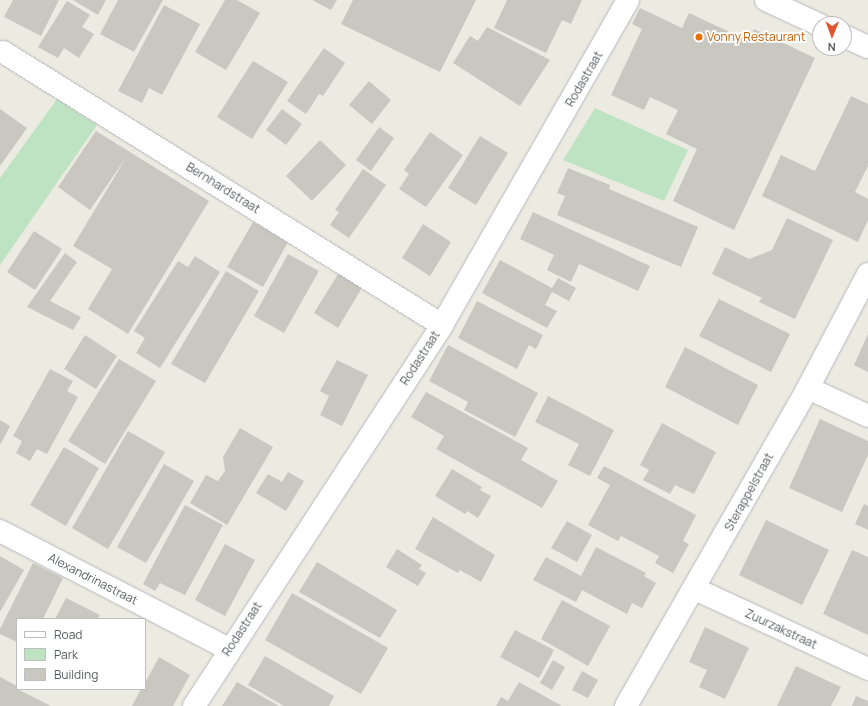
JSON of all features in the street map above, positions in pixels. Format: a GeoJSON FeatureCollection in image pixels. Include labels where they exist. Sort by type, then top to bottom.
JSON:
{"type":"FeatureCollection","features":[{"type":"Feature","properties":{"kind":"street","name":"Rodastraat"},"geometry":{"type":"LineString","coordinates":[[194,706],[229,649],[442,325],[628,0]]}},
{"type":"Feature","properties":{"kind":"street"},"geometry":{"type":"LineString","coordinates":[[766,0],[812,21]]}},
{"type":"Feature","properties":{"kind":"street"},"geometry":{"type":"LineString","coordinates":[[852,40],[868,47]]}},
{"type":"Feature","properties":{"kind":"street","name":"Bernhardstraat"},"geometry":{"type":"LineString","coordinates":[[3,52],[442,325]]}},
{"type":"Feature","properties":{"kind":"street","name":"Sterappelstraat"},"geometry":{"type":"LineString","coordinates":[[626,706],[808,388],[868,274]]}},
{"type":"Feature","properties":{"kind":"street"},"geometry":{"type":"LineString","coordinates":[[808,388],[868,416]]}},
{"type":"Feature","properties":{"kind":"street","name":"Alexandrinastraat"},"geometry":{"type":"LineString","coordinates":[[0,531],[229,649]]}},
{"type":"Feature","properties":{"kind":"street","name":"Zuurzakstraat"},"geometry":{"type":"LineString","coordinates":[[694,589],[868,670]]}},
{"type":"Feature","properties":{"kind":"green space"},"geometry":{"type":"Polygon","coordinates":[[[57,99],[97,125],[0,265],[0,178],[57,99]]]}},
{"type":"Feature","properties":{"kind":"green space"},"geometry":{"type":"Polygon","coordinates":[[[595,108],[688,150],[664,201],[563,160],[595,108]]]}},
{"type":"Feature","properties":{"kind":"building"},"geometry":{"type":"Polygon","coordinates":[[[13,0],[59,0],[41,36],[4,17],[13,0]]]}},
{"type":"Feature","properties":{"kind":"building"},"geometry":{"type":"Polygon","coordinates":[[[73,0],[106,0],[98,15],[73,0]]]}},
{"type":"Feature","properties":{"kind":"building"},"geometry":{"type":"Polygon","coordinates":[[[118,0],[163,0],[134,52],[100,34],[118,0]]]}},
{"type":"Feature","properties":{"kind":"building"},"geometry":{"type":"Polygon","coordinates":[[[225,0],[237,0],[260,13],[226,70],[195,52],[225,0]]]}},
{"type":"Feature","properties":{"kind":"building"},"geometry":{"type":"Polygon","coordinates":[[[312,0],[337,0],[331,10],[312,0]]]}},
{"type":"Feature","properties":{"kind":"building"},"geometry":{"type":"Polygon","coordinates":[[[353,0],[476,0],[440,72],[341,24],[353,0]]]}},
{"type":"Feature","properties":{"kind":"building"},"geometry":{"type":"Polygon","coordinates":[[[507,0],[582,0],[571,24],[562,20],[546,53],[494,28],[507,0]]]}},
{"type":"Feature","properties":{"kind":"building"},"geometry":{"type":"Polygon","coordinates":[[[67,1],[90,15],[82,27],[94,34],[79,58],[64,48],[58,58],[38,47],[67,1]]]}},
{"type":"Feature","properties":{"kind":"building"},"geometry":{"type":"Polygon","coordinates":[[[164,5],[200,24],[162,95],[149,88],[142,103],[118,91],[164,5]]]}},
{"type":"Feature","properties":{"kind":"building"},"geometry":{"type":"Polygon","coordinates":[[[640,8],[682,28],[689,13],[749,41],[754,29],[815,58],[734,230],[673,201],[697,149],[666,134],[678,110],[650,97],[644,110],[611,95],[642,29],[632,24],[640,8]]]}},
{"type":"Feature","properties":{"kind":"building"},"geometry":{"type":"Polygon","coordinates":[[[487,27],[550,60],[520,106],[453,63],[470,36],[478,41],[487,27]]]}},
{"type":"Feature","properties":{"kind":"building"},"geometry":{"type":"Polygon","coordinates":[[[324,48],[345,63],[323,96],[319,94],[306,114],[287,101],[324,48]]]}},
{"type":"Feature","properties":{"kind":"building"},"geometry":{"type":"Polygon","coordinates":[[[253,61],[288,82],[252,139],[217,117],[253,61]]]}},
{"type":"Feature","properties":{"kind":"building"},"geometry":{"type":"Polygon","coordinates":[[[369,81],[391,100],[372,124],[349,105],[369,81]]]}},
{"type":"Feature","properties":{"kind":"building"},"geometry":{"type":"Polygon","coordinates":[[[851,96],[868,104],[868,166],[855,192],[868,199],[868,220],[858,242],[762,196],[781,155],[815,171],[851,96]]]}},
{"type":"Feature","properties":{"kind":"building"},"geometry":{"type":"Polygon","coordinates":[[[0,109],[27,128],[0,166],[0,109]]]}},
{"type":"Feature","properties":{"kind":"building"},"geometry":{"type":"Polygon","coordinates":[[[282,109],[302,124],[286,145],[266,130],[282,109]]]}},
{"type":"Feature","properties":{"kind":"building"},"geometry":{"type":"Polygon","coordinates":[[[379,127],[394,138],[371,171],[356,160],[379,127]]]}},
{"type":"Feature","properties":{"kind":"building"},"geometry":{"type":"Polygon","coordinates":[[[96,131],[209,201],[128,334],[88,309],[112,269],[73,246],[127,156],[90,210],[58,187],[96,131]]]}},
{"type":"Feature","properties":{"kind":"building"},"geometry":{"type":"Polygon","coordinates":[[[430,132],[463,155],[426,207],[399,189],[409,174],[404,170],[430,132]]]}},
{"type":"Feature","properties":{"kind":"building"},"geometry":{"type":"Polygon","coordinates":[[[480,136],[508,153],[476,205],[448,188],[480,136]]]}},
{"type":"Feature","properties":{"kind":"building"},"geometry":{"type":"Polygon","coordinates":[[[320,140],[346,165],[312,201],[286,176],[320,140]]]}},
{"type":"Feature","properties":{"kind":"building"},"geometry":{"type":"Polygon","coordinates":[[[568,168],[610,185],[609,189],[698,227],[681,267],[557,215],[565,196],[557,193],[568,168]]]}},
{"type":"Feature","properties":{"kind":"building"},"geometry":{"type":"Polygon","coordinates":[[[363,169],[386,185],[349,238],[330,225],[339,212],[335,210],[363,169]]]}},
{"type":"Feature","properties":{"kind":"building"},"geometry":{"type":"Polygon","coordinates":[[[533,212],[650,266],[638,291],[579,264],[571,282],[547,270],[554,255],[520,239],[533,212]]]}},
{"type":"Feature","properties":{"kind":"building"},"geometry":{"type":"Polygon","coordinates":[[[787,218],[833,240],[795,319],[759,302],[762,298],[712,274],[725,247],[749,259],[772,250],[787,218]]]}},
{"type":"Feature","properties":{"kind":"building"},"geometry":{"type":"Polygon","coordinates":[[[253,222],[288,242],[263,287],[227,267],[253,222]]]}},
{"type":"Feature","properties":{"kind":"building"},"geometry":{"type":"Polygon","coordinates":[[[423,224],[451,242],[430,276],[402,258],[423,224]]]}},
{"type":"Feature","properties":{"kind":"building"},"geometry":{"type":"Polygon","coordinates":[[[34,231],[62,249],[35,290],[7,272],[34,231]]]}},
{"type":"Feature","properties":{"kind":"building"},"geometry":{"type":"Polygon","coordinates":[[[65,253],[77,262],[50,301],[81,317],[73,330],[27,307],[65,253]]]}},
{"type":"Feature","properties":{"kind":"building"},"geometry":{"type":"Polygon","coordinates":[[[288,254],[319,271],[284,333],[254,316],[288,254]]]}},
{"type":"Feature","properties":{"kind":"building"},"geometry":{"type":"Polygon","coordinates":[[[195,256],[220,272],[160,368],[136,353],[145,338],[134,331],[178,261],[188,267],[195,256]]]}},
{"type":"Feature","properties":{"kind":"building"},"geometry":{"type":"Polygon","coordinates":[[[500,260],[552,288],[558,278],[576,288],[569,301],[552,292],[545,305],[557,311],[547,328],[482,293],[500,260]]]}},
{"type":"Feature","properties":{"kind":"building"},"geometry":{"type":"Polygon","coordinates":[[[226,271],[259,291],[205,383],[171,364],[226,271]]]}},
{"type":"Feature","properties":{"kind":"building"},"geometry":{"type":"Polygon","coordinates":[[[340,271],[363,286],[338,328],[314,313],[340,271]]]}},
{"type":"Feature","properties":{"kind":"building"},"geometry":{"type":"Polygon","coordinates":[[[719,299],[790,334],[771,372],[699,336],[719,299]]]}},
{"type":"Feature","properties":{"kind":"building"},"geometry":{"type":"Polygon","coordinates":[[[477,301],[543,335],[536,349],[529,345],[517,369],[458,338],[477,301]]]}},
{"type":"Feature","properties":{"kind":"building"},"geometry":{"type":"Polygon","coordinates":[[[868,334],[868,372],[854,365],[868,334]]]}},
{"type":"Feature","properties":{"kind":"building"},"geometry":{"type":"Polygon","coordinates":[[[85,335],[117,356],[96,389],[64,369],[85,335]]]}},
{"type":"Feature","properties":{"kind":"building"},"geometry":{"type":"Polygon","coordinates":[[[448,345],[538,393],[515,437],[464,410],[468,402],[429,381],[448,345]]]}},
{"type":"Feature","properties":{"kind":"building"},"geometry":{"type":"Polygon","coordinates":[[[685,347],[758,385],[738,425],[665,387],[685,347]]]}},
{"type":"Feature","properties":{"kind":"building"},"geometry":{"type":"Polygon","coordinates":[[[119,359],[156,381],[105,464],[68,441],[119,359]]]}},
{"type":"Feature","properties":{"kind":"building"},"geometry":{"type":"Polygon","coordinates":[[[337,360],[368,375],[342,426],[320,415],[329,396],[320,391],[337,360]]]}},
{"type":"Feature","properties":{"kind":"building"},"geometry":{"type":"Polygon","coordinates":[[[50,369],[73,381],[67,391],[78,397],[47,454],[37,449],[30,461],[16,453],[22,441],[13,436],[50,369]]]}},
{"type":"Feature","properties":{"kind":"building"},"geometry":{"type":"Polygon","coordinates":[[[426,392],[528,448],[521,460],[558,481],[542,508],[436,449],[444,436],[411,417],[426,392]]]}},
{"type":"Feature","properties":{"kind":"building"},"geometry":{"type":"Polygon","coordinates":[[[548,396],[614,430],[590,476],[568,465],[579,444],[535,422],[548,396]]]}},
{"type":"Feature","properties":{"kind":"building"},"geometry":{"type":"Polygon","coordinates":[[[820,419],[868,441],[868,455],[842,512],[789,488],[820,419]]]}},
{"type":"Feature","properties":{"kind":"building"},"geometry":{"type":"Polygon","coordinates":[[[0,420],[10,426],[0,445],[0,420]]]}},
{"type":"Feature","properties":{"kind":"building"},"geometry":{"type":"Polygon","coordinates":[[[662,423],[716,452],[694,494],[675,485],[670,494],[643,480],[649,470],[640,465],[662,423]]]}},
{"type":"Feature","properties":{"kind":"building"},"geometry":{"type":"Polygon","coordinates":[[[240,428],[273,447],[227,525],[190,503],[206,475],[218,481],[225,471],[223,457],[240,428]]]}},
{"type":"Feature","properties":{"kind":"building"},"geometry":{"type":"Polygon","coordinates":[[[128,431],[165,452],[108,549],[72,528],[128,431]]]}},
{"type":"Feature","properties":{"kind":"building"},"geometry":{"type":"Polygon","coordinates":[[[64,447],[99,468],[66,526],[30,505],[64,447]]]}},
{"type":"Feature","properties":{"kind":"building"},"geometry":{"type":"Polygon","coordinates":[[[164,464],[194,481],[146,563],[117,547],[164,464]]]}},
{"type":"Feature","properties":{"kind":"building"},"geometry":{"type":"Polygon","coordinates":[[[604,466],[696,515],[683,541],[689,544],[673,573],[655,563],[659,556],[621,536],[618,541],[588,525],[610,485],[597,478],[604,466]]]}},
{"type":"Feature","properties":{"kind":"building"},"geometry":{"type":"Polygon","coordinates":[[[452,469],[482,487],[480,490],[491,496],[478,518],[467,511],[465,514],[435,496],[452,469]]]}},
{"type":"Feature","properties":{"kind":"building"},"geometry":{"type":"Polygon","coordinates":[[[288,472],[304,481],[286,511],[256,493],[268,474],[282,482],[288,472]]]}},
{"type":"Feature","properties":{"kind":"building"},"geometry":{"type":"Polygon","coordinates":[[[864,504],[868,506],[868,530],[855,524],[864,504]]]}},
{"type":"Feature","properties":{"kind":"building"},"geometry":{"type":"Polygon","coordinates":[[[185,505],[223,525],[185,595],[160,583],[155,591],[143,584],[185,505]]]}},
{"type":"Feature","properties":{"kind":"building"},"geometry":{"type":"Polygon","coordinates":[[[433,517],[495,555],[481,582],[460,570],[458,573],[415,549],[433,517]]]}},
{"type":"Feature","properties":{"kind":"building"},"geometry":{"type":"Polygon","coordinates":[[[766,520],[829,550],[802,605],[739,575],[766,520]]]}},
{"type":"Feature","properties":{"kind":"building"},"geometry":{"type":"Polygon","coordinates":[[[567,521],[592,535],[577,562],[551,548],[567,521]]]}},
{"type":"Feature","properties":{"kind":"building"},"geometry":{"type":"Polygon","coordinates":[[[225,544],[255,560],[225,616],[195,600],[225,544]]]}},
{"type":"Feature","properties":{"kind":"building"},"geometry":{"type":"Polygon","coordinates":[[[596,547],[646,573],[644,576],[656,583],[642,608],[632,603],[627,614],[582,590],[576,602],[533,580],[546,557],[581,576],[596,547]]]}},
{"type":"Feature","properties":{"kind":"building"},"geometry":{"type":"Polygon","coordinates":[[[397,549],[422,565],[419,569],[426,573],[418,586],[386,567],[397,549]]]}},
{"type":"Feature","properties":{"kind":"building"},"geometry":{"type":"Polygon","coordinates":[[[852,550],[868,557],[868,635],[823,614],[852,550]]]}},
{"type":"Feature","properties":{"kind":"building"},"geometry":{"type":"Polygon","coordinates":[[[0,556],[24,570],[0,612],[0,556]]]}},
{"type":"Feature","properties":{"kind":"building"},"geometry":{"type":"Polygon","coordinates":[[[317,562],[397,610],[380,638],[299,592],[317,562]]]}},
{"type":"Feature","properties":{"kind":"building"},"geometry":{"type":"Polygon","coordinates":[[[33,563],[63,578],[43,618],[16,618],[16,642],[0,634],[0,629],[33,563]]]}},
{"type":"Feature","properties":{"kind":"building"},"geometry":{"type":"Polygon","coordinates":[[[292,593],[388,648],[361,694],[265,640],[292,593]]]}},
{"type":"Feature","properties":{"kind":"building"},"geometry":{"type":"Polygon","coordinates":[[[66,598],[100,615],[98,618],[56,618],[66,598]]]}},
{"type":"Feature","properties":{"kind":"building"},"geometry":{"type":"Polygon","coordinates":[[[562,600],[610,626],[588,666],[541,639],[562,600]]]}},
{"type":"Feature","properties":{"kind":"building"},"geometry":{"type":"Polygon","coordinates":[[[705,627],[749,648],[725,699],[699,687],[707,670],[689,662],[705,627]]]}},
{"type":"Feature","properties":{"kind":"building"},"geometry":{"type":"Polygon","coordinates":[[[515,630],[554,650],[539,678],[500,657],[515,630]]]}},
{"type":"Feature","properties":{"kind":"building"},"geometry":{"type":"Polygon","coordinates":[[[265,656],[334,696],[329,706],[284,706],[248,685],[265,656]]]}},
{"type":"Feature","properties":{"kind":"building"},"geometry":{"type":"Polygon","coordinates":[[[159,657],[190,675],[173,706],[132,706],[140,690],[146,690],[146,681],[159,657]]]}},
{"type":"Feature","properties":{"kind":"building"},"geometry":{"type":"Polygon","coordinates":[[[553,660],[565,667],[552,690],[540,683],[553,660]]]}},
{"type":"Feature","properties":{"kind":"building"},"geometry":{"type":"Polygon","coordinates":[[[796,666],[841,687],[831,706],[777,706],[796,666]]]}},
{"type":"Feature","properties":{"kind":"building"},"geometry":{"type":"Polygon","coordinates":[[[582,671],[598,680],[588,698],[572,690],[582,671]]]}},
{"type":"Feature","properties":{"kind":"building"},"geometry":{"type":"Polygon","coordinates":[[[0,677],[16,685],[16,690],[19,690],[51,706],[0,706],[0,677]]]}},
{"type":"Feature","properties":{"kind":"building"},"geometry":{"type":"Polygon","coordinates":[[[237,682],[279,706],[222,706],[237,682]]]}},
{"type":"Feature","properties":{"kind":"building"},"geometry":{"type":"Polygon","coordinates":[[[519,682],[562,706],[496,706],[501,697],[508,701],[519,682]]]}},
{"type":"Feature","properties":{"kind":"building"},"geometry":{"type":"Polygon","coordinates":[[[856,696],[868,701],[868,706],[852,706],[856,696]]]}},
{"type":"Feature","properties":{"kind":"place","name":"Vonny Restaurant"},"geometry":{"type":"Point","coordinates":[699,37]}}]}
